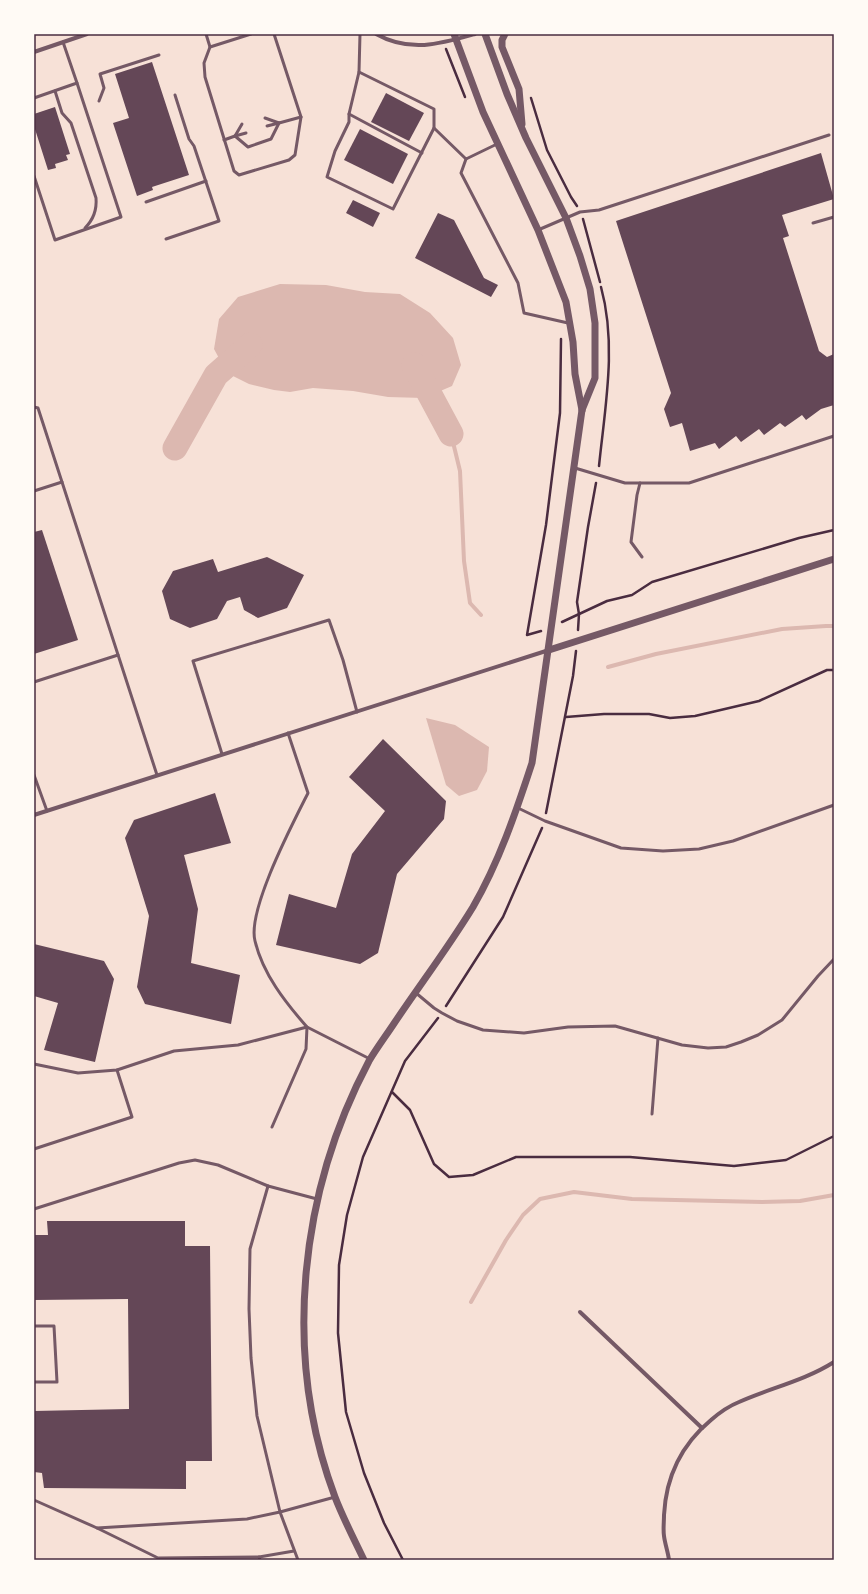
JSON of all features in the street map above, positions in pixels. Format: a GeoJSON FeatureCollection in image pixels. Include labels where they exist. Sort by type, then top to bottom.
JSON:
{"type":"FeatureCollection","features":[{"type":"Feature","properties":{"kind":"street"},"geometry":{"type":"LineString","coordinates":[[34,52],[87,34]]}},
{"type":"Feature","properties":{"kind":"street"},"geometry":{"type":"LineString","coordinates":[[376,34],[393,42],[424,46],[455,37],[475,34]]}},
{"type":"Feature","properties":{"kind":"street"},"geometry":{"type":"LineString","coordinates":[[364,1560],[335,1497],[322,1454],[310,1400],[304,1345],[304,1287],[317,1199],[325,1170],[344,1118],[370,1060],[473,906],[496,861],[518,808],[532,763],[582,410],[595,378],[595,323],[590,289],[580,256],[566,218],[522,130],[485,34]]}},
{"type":"Feature","properties":{"kind":"street"},"geometry":{"type":"LineString","coordinates":[[505,34],[502,40],[502,47],[519,89],[522,130]]}},
{"type":"Feature","properties":{"kind":"street"},"geometry":{"type":"LineString","coordinates":[[455,37],[483,112],[538,230],[566,302],[573,342],[575,374],[582,410]]}},
{"type":"Feature","properties":{"kind":"street"},"geometry":{"type":"LineString","coordinates":[[34,815],[834,559]]}},
{"type":"Feature","properties":{"kind":"street"},"geometry":{"type":"LineString","coordinates":[[580,1312],[702,1428]]}},
{"type":"Feature","properties":{"kind":"street"},"geometry":{"type":"LineString","coordinates":[[669,1560],[664,1535],[665,1506],[670,1477],[683,1451],[702,1428],[720,1413],[737,1402],[793,1382],[834,1362]]}},
{"type":"Feature","properties":{"kind":"lane"},"geometry":{"type":"LineString","coordinates":[[206,34],[210,47],[204,62],[205,77],[234,171],[239,175],[289,160],[295,155],[301,117],[274,34]]}},
{"type":"Feature","properties":{"kind":"lane"},"geometry":{"type":"LineString","coordinates":[[210,47],[251,34]]}},
{"type":"Feature","properties":{"kind":"lane"},"geometry":{"type":"LineString","coordinates":[[359,72],[434,110],[434,128],[393,210],[327,177],[335,151],[349,122],[349,114],[359,72],[360,34]]}},
{"type":"Feature","properties":{"kind":"lane"},"geometry":{"type":"LineString","coordinates":[[34,176],[55,240],[121,217],[63,42]]}},
{"type":"Feature","properties":{"kind":"lane"},"geometry":{"type":"LineString","coordinates":[[99,101],[104,88],[100,74],[159,55]]}},
{"type":"Feature","properties":{"kind":"lane"},"geometry":{"type":"LineString","coordinates":[[34,98],[77,83]]}},
{"type":"Feature","properties":{"kind":"lane"},"geometry":{"type":"LineString","coordinates":[[55,91],[62,113],[71,123],[96,198],[97,206],[94,215],[91,222],[84,229]]}},
{"type":"Feature","properties":{"kind":"lane"},"geometry":{"type":"LineString","coordinates":[[166,239],[219,221],[175,95]]}},
{"type":"Feature","properties":{"kind":"lane"},"geometry":{"type":"LineString","coordinates":[[349,114],[422,152]]}},
{"type":"Feature","properties":{"kind":"lane"},"geometry":{"type":"LineString","coordinates":[[267,126],[301,117]]}},
{"type":"Feature","properties":{"kind":"lane"},"geometry":{"type":"LineString","coordinates":[[265,118],[279,123]]}},
{"type":"Feature","properties":{"kind":"lane"},"geometry":{"type":"LineString","coordinates":[[235,136],[248,147],[271,139],[279,123]]}},
{"type":"Feature","properties":{"kind":"lane"},"geometry":{"type":"LineString","coordinates":[[235,136],[242,124]]}},
{"type":"Feature","properties":{"kind":"lane"},"geometry":{"type":"LineString","coordinates":[[434,128],[466,159]]}},
{"type":"Feature","properties":{"kind":"lane"},"geometry":{"type":"LineString","coordinates":[[224,140],[246,133]]}},
{"type":"Feature","properties":{"kind":"lane"},"geometry":{"type":"LineString","coordinates":[[538,230],[580,212],[599,210],[830,135]]}},
{"type":"Feature","properties":{"kind":"lane"},"geometry":{"type":"LineString","coordinates":[[497,144],[466,159],[461,173],[518,283],[524,313],[570,324]]}},
{"type":"Feature","properties":{"kind":"lane"},"geometry":{"type":"LineString","coordinates":[[146,202],[206,181]]}},
{"type":"Feature","properties":{"kind":"lane"},"geometry":{"type":"LineString","coordinates":[[813,223],[834,217]]}},
{"type":"Feature","properties":{"kind":"lane"},"geometry":{"type":"LineString","coordinates":[[34,407],[38,408],[157,775]]}},
{"type":"Feature","properties":{"kind":"lane"},"geometry":{"type":"LineString","coordinates":[[574,468],[625,483],[689,483],[834,436]]}},
{"type":"Feature","properties":{"kind":"lane"},"geometry":{"type":"LineString","coordinates":[[34,491],[62,482]]}},
{"type":"Feature","properties":{"kind":"lane"},"geometry":{"type":"LineString","coordinates":[[640,483],[631,542],[642,557]]}},
{"type":"Feature","properties":{"kind":"lane"},"geometry":{"type":"LineString","coordinates":[[222,754],[193,661],[329,620],[343,660],[357,712]]}},
{"type":"Feature","properties":{"kind":"lane"},"geometry":{"type":"LineString","coordinates":[[34,682],[118,655]]}},
{"type":"Feature","properties":{"kind":"lane"},"geometry":{"type":"LineString","coordinates":[[288,733],[308,793],[279,853],[256,912],[254,940],[266,970],[284,1000],[307,1027],[370,1060]]}},
{"type":"Feature","properties":{"kind":"lane"},"geometry":{"type":"LineString","coordinates":[[34,775],[47,811]]}},
{"type":"Feature","properties":{"kind":"lane"},"geometry":{"type":"LineString","coordinates":[[518,808],[545,821],[620,848],[663,851],[699,849],[733,841],[834,805]]}},
{"type":"Feature","properties":{"kind":"lane"},"geometry":{"type":"LineString","coordinates":[[415,992],[442,1013],[457,1021],[483,1030],[524,1033],[568,1027],[616,1026],[682,1045],[708,1048],[726,1046],[758,1035],[782,1020],[834,959]]}},
{"type":"Feature","properties":{"kind":"lane"},"geometry":{"type":"LineString","coordinates":[[34,1064],[78,1073],[117,1070],[174,1051],[238,1045],[307,1027]]}},
{"type":"Feature","properties":{"kind":"lane"},"geometry":{"type":"LineString","coordinates":[[272,1127],[306,1049],[307,1027]]}},
{"type":"Feature","properties":{"kind":"lane"},"geometry":{"type":"LineString","coordinates":[[652,1114],[658,1038]]}},
{"type":"Feature","properties":{"kind":"lane"},"geometry":{"type":"LineString","coordinates":[[34,1149],[132,1116],[117,1070]]}},
{"type":"Feature","properties":{"kind":"lane"},"geometry":{"type":"LineString","coordinates":[[34,1209],[178,1163],[196,1160],[218,1165],[268,1186],[317,1199]]}},
{"type":"Feature","properties":{"kind":"lane"},"geometry":{"type":"LineString","coordinates":[[268,1186],[250,1249],[250,1358],[257,1416],[280,1512],[298,1560]]}},
{"type":"Feature","properties":{"kind":"lane"},"geometry":{"type":"LineString","coordinates":[[34,1326],[54,1326],[57,1382],[34,1382]]}},
{"type":"Feature","properties":{"kind":"lane"},"geometry":{"type":"LineString","coordinates":[[97,1528],[246,1519],[280,1512],[335,1497]]}},
{"type":"Feature","properties":{"kind":"lane"},"geometry":{"type":"LineString","coordinates":[[34,1500],[97,1528],[158,1558],[259,1559],[294,1551]]}},
{"type":"Feature","properties":{"kind":"path"},"geometry":{"type":"LineString","coordinates":[[403,1560],[384,1523],[364,1473],[346,1412],[338,1333],[339,1265],[347,1215],[363,1157],[405,1061],[442,1013],[470,972],[503,917],[545,821],[573,676],[579,614],[577,602],[588,527],[598,475],[607,392],[610,350],[604,296],[580,212],[547,150],[530,96]]}},
{"type":"Feature","properties":{"kind":"path"},"geometry":{"type":"LineString","coordinates":[[559,321],[562,350],[560,413],[546,525],[527,635],[552,628],[607,601],[632,595],[652,582],[799,538],[834,530]]}},
{"type":"Feature","properties":{"kind":"path"},"geometry":{"type":"LineString","coordinates":[[566,717],[604,714],[649,714],[670,718],[696,716],[759,701],[828,670],[834,670]]}},
{"type":"Feature","properties":{"kind":"path"},"geometry":{"type":"LineString","coordinates":[[392,1092],[410,1110],[434,1164],[449,1177],[473,1175],[516,1157],[630,1158],[734,1166],[786,1160],[834,1136]]}},
{"type":"Feature","properties":{"kind":"shaded area"},"geometry":{"type":"Polygon","coordinates":[[[280,284],[326,285],[365,292],[400,294],[430,313],[453,338],[461,365],[452,386],[424,398],[388,397],[353,391],[313,388],[290,392],[249,384],[227,373],[214,349],[219,319],[238,297],[280,284]]]}},
{"type":"Feature","properties":{"kind":"shaded area"},"geometry":{"type":"Polygon","coordinates":[[[426,718],[455,725],[489,747],[487,771],[477,790],[459,796],[446,785],[426,718]]]}},
{"type":"Feature","properties":{"kind":"building"},"geometry":{"type":"Polygon","coordinates":[[[152,62],[189,175],[152,187],[153,190],[137,196],[113,123],[129,118],[115,74],[152,62]]]}},
{"type":"Feature","properties":{"kind":"building"},"geometry":{"type":"Polygon","coordinates":[[[386,93],[424,113],[409,141],[371,122],[386,93]]]}},
{"type":"Feature","properties":{"kind":"building"},"geometry":{"type":"Polygon","coordinates":[[[55,107],[70,154],[66,155],[68,160],[55,164],[56,168],[48,170],[34,126],[34,114],[55,107]]]}},
{"type":"Feature","properties":{"kind":"building"},"geometry":{"type":"Polygon","coordinates":[[[360,129],[408,154],[393,184],[344,160],[360,129]]]}},
{"type":"Feature","properties":{"kind":"building"},"geometry":{"type":"Polygon","coordinates":[[[821,153],[834,199],[782,215],[789,236],[783,238],[819,351],[827,357],[834,354],[834,405],[821,409],[806,420],[802,415],[785,427],[780,423],[764,435],[759,429],[741,442],[736,436],[719,449],[715,443],[690,451],[682,423],[670,427],[664,409],[671,393],[616,221],[821,153]]]}},
{"type":"Feature","properties":{"kind":"building"},"geometry":{"type":"Polygon","coordinates":[[[353,200],[380,213],[373,227],[346,213],[353,200]]]}},
{"type":"Feature","properties":{"kind":"building"},"geometry":{"type":"Polygon","coordinates":[[[438,213],[454,220],[484,278],[498,285],[491,297],[415,258],[438,213]]]}},
{"type":"Feature","properties":{"kind":"building"},"geometry":{"type":"Polygon","coordinates":[[[42,530],[78,640],[34,654],[34,532],[42,530]]]}},
{"type":"Feature","properties":{"kind":"building"},"geometry":{"type":"Polygon","coordinates":[[[267,557],[304,575],[287,608],[258,618],[244,610],[240,597],[227,601],[217,619],[190,628],[170,619],[162,591],[173,571],[213,559],[218,572],[267,557]]]}},
{"type":"Feature","properties":{"kind":"building"},"geometry":{"type":"Polygon","coordinates":[[[383,739],[446,801],[444,819],[397,874],[378,953],[360,964],[276,945],[289,894],[336,908],[352,854],[385,811],[349,777],[383,739]]]}},
{"type":"Feature","properties":{"kind":"building"},"geometry":{"type":"Polygon","coordinates":[[[215,793],[231,843],[184,855],[198,909],[191,963],[240,975],[231,1024],[145,1004],[137,987],[149,916],[125,838],[134,820],[215,793]]]}},
{"type":"Feature","properties":{"kind":"building"},"geometry":{"type":"Polygon","coordinates":[[[34,944],[104,961],[114,979],[95,1062],[44,1050],[58,1003],[34,996],[34,944]]]}},
{"type":"Feature","properties":{"kind":"building"},"geometry":{"type":"Polygon","coordinates":[[[47,1221],[185,1221],[185,1246],[210,1246],[212,1461],[186,1461],[186,1489],[44,1488],[42,1473],[34,1472],[34,1411],[129,1409],[128,1299],[34,1300],[34,1235],[48,1235],[47,1221]]]}},
{"type":"Feature","properties":{"kind":"waterway"},"geometry":{"type":"LineString","coordinates":[[175,448],[216,375],[250,345]]}},
{"type":"Feature","properties":{"kind":"waterway"},"geometry":{"type":"LineString","coordinates":[[414,365],[451,434]]}},
{"type":"Feature","properties":{"kind":"waterway"},"geometry":{"type":"LineString","coordinates":[[451,434],[460,471],[464,561],[470,603],[481,615]]}},
{"type":"Feature","properties":{"kind":"waterway"},"geometry":{"type":"LineString","coordinates":[[608,667],[656,654],[782,629],[834,626]]}},
{"type":"Feature","properties":{"kind":"waterway"},"geometry":{"type":"LineString","coordinates":[[471,1302],[506,1240],[523,1215],[540,1199],[574,1192],[632,1199],[762,1202],[800,1201],[834,1195]]}}]}
